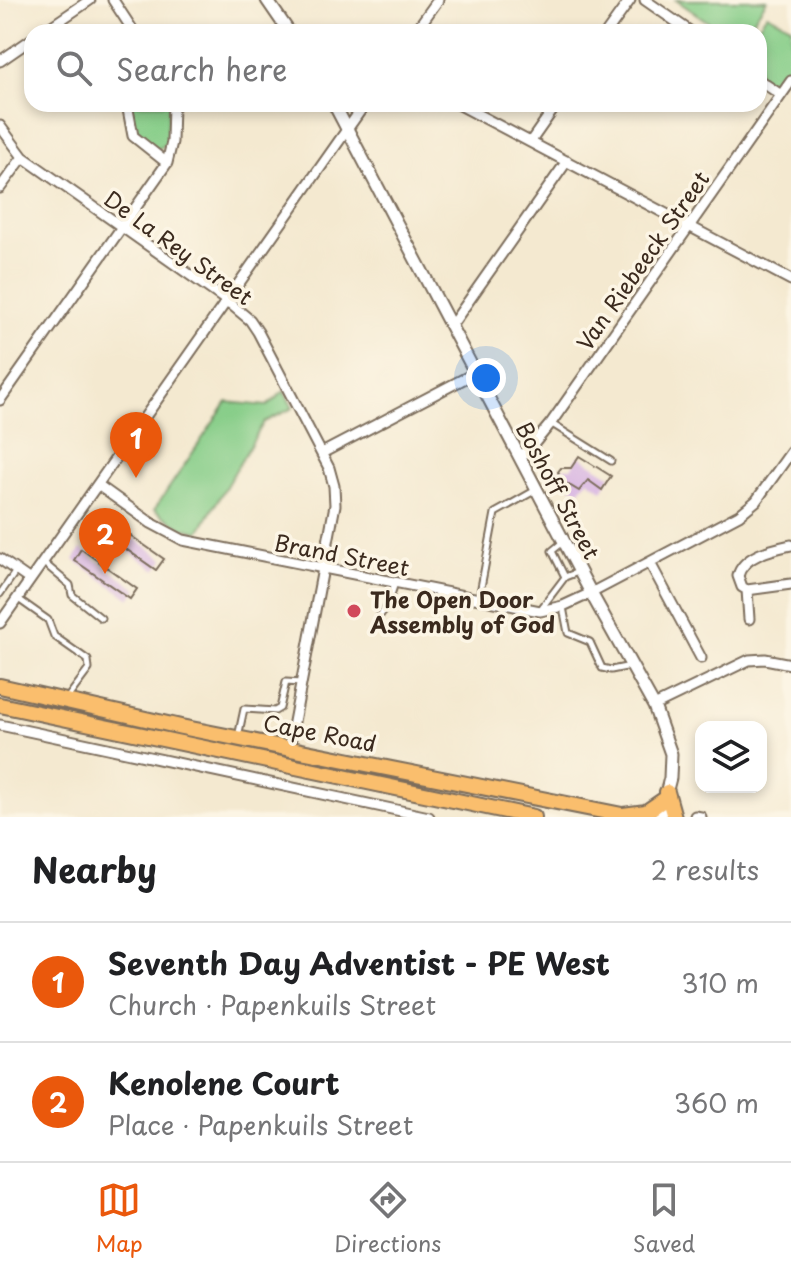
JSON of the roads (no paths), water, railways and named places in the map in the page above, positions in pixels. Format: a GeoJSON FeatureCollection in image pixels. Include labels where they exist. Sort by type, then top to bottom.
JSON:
{"type":"FeatureCollection","features":[{"type":"Feature","properties":{"kind":"main road","name":"Cape Road"},"geometry":{"type":"LineString","coordinates":[[0,686],[238,738],[627,816]]}},
{"type":"Feature","properties":{"kind":"main road","name":"Cape Road"},"geometry":{"type":"LineString","coordinates":[[0,705],[534,817]]}},
{"type":"Feature","properties":{"kind":"main road"},"geometry":{"type":"LineString","coordinates":[[627,816],[646,812],[666,795],[674,817]]}},
{"type":"Feature","properties":{"kind":"street"},"geometry":{"type":"LineString","coordinates":[[55,24],[90,0]]}},
{"type":"Feature","properties":{"kind":"street"},"geometry":{"type":"LineString","coordinates":[[113,0],[129,24]]}},
{"type":"Feature","properties":{"kind":"street"},"geometry":{"type":"LineString","coordinates":[[267,0],[284,24]]}},
{"type":"Feature","properties":{"kind":"street"},"geometry":{"type":"LineString","coordinates":[[421,24],[438,0]]}},
{"type":"Feature","properties":{"kind":"street"},"geometry":{"type":"LineString","coordinates":[[613,24],[630,0]]}},
{"type":"Feature","properties":{"kind":"street"},"geometry":{"type":"LineString","coordinates":[[645,0],[680,24]]}},
{"type":"Feature","properties":{"kind":"street"},"geometry":{"type":"LineString","coordinates":[[0,61],[24,44]]}},
{"type":"Feature","properties":{"kind":"street"},"geometry":{"type":"LineString","coordinates":[[767,83],[787,89]]}},
{"type":"Feature","properties":{"kind":"street","name":"Van Riebeeck Street"},"geometry":{"type":"LineString","coordinates":[[520,457],[551,423],[687,226],[787,89]]}},
{"type":"Feature","properties":{"kind":"street"},"geometry":{"type":"LineString","coordinates":[[128,112],[133,136],[167,163]]}},
{"type":"Feature","properties":{"kind":"street"},"geometry":{"type":"LineString","coordinates":[[0,400],[167,163],[172,142],[173,112]]}},
{"type":"Feature","properties":{"kind":"street","name":"Boshoff Street"},"geometry":{"type":"LineString","coordinates":[[338,112],[591,593],[654,706],[670,747],[666,795],[660,817]]}},
{"type":"Feature","properties":{"kind":"street"},"geometry":{"type":"LineString","coordinates":[[0,623],[359,112]]}},
{"type":"Feature","properties":{"kind":"street"},"geometry":{"type":"LineString","coordinates":[[474,112],[791,279]]}},
{"type":"Feature","properties":{"kind":"street"},"geometry":{"type":"LineString","coordinates":[[531,141],[551,112]]}},
{"type":"Feature","properties":{"kind":"street","name":"De La Rey Street"},"geometry":{"type":"LineString","coordinates":[[0,126],[23,157],[250,320],[322,453],[333,479],[335,496],[289,748]]}},
{"type":"Feature","properties":{"kind":"street"},"geometry":{"type":"LineString","coordinates":[[0,188],[23,157]]}},
{"type":"Feature","properties":{"kind":"street"},"geometry":{"type":"LineString","coordinates":[[451,326],[567,161]]}},
{"type":"Feature","properties":{"kind":"street"},"geometry":{"type":"LineString","coordinates":[[322,453],[475,373]]}},
{"type":"Feature","properties":{"kind":"street","name":"Brand Street"},"geometry":{"type":"LineString","coordinates":[[98,485],[151,523],[183,540],[540,611],[563,606],[591,593],[723,525],[748,508],[791,452]]}},
{"type":"Feature","properties":{"kind":"street"},"geometry":{"type":"LineString","coordinates":[[749,619],[747,590],[739,580],[741,567],[758,556],[791,545]]}},
{"type":"Feature","properties":{"kind":"street"},"geometry":{"type":"LineString","coordinates":[[0,559],[30,580]]}},
{"type":"Feature","properties":{"kind":"street"},"geometry":{"type":"LineString","coordinates":[[650,563],[701,658]]}},
{"type":"Feature","properties":{"kind":"street"},"geometry":{"type":"LineString","coordinates":[[747,590],[791,584]]}},
{"type":"Feature","properties":{"kind":"street"},"geometry":{"type":"LineString","coordinates":[[654,706],[749,660],[765,659],[791,664]]}},
{"type":"Feature","properties":{"kind":"street"},"geometry":{"type":"LineString","coordinates":[[0,725],[431,817],[436,797]]}},
{"type":"Feature","properties":{"kind":"lane"},"geometry":{"type":"LineString","coordinates":[[551,423],[611,461]]}},
{"type":"Feature","properties":{"kind":"lane"},"geometry":{"type":"LineString","coordinates":[[479,599],[495,513],[537,489]]}},
{"type":"Feature","properties":{"kind":"lane"},"geometry":{"type":"LineString","coordinates":[[564,541],[552,551],[565,577]]}},
{"type":"Feature","properties":{"kind":"lane"},"geometry":{"type":"LineString","coordinates":[[43,562],[70,585],[72,595],[101,618]]}},
{"type":"Feature","properties":{"kind":"lane"},"geometry":{"type":"LineString","coordinates":[[0,594],[17,570]]}},
{"type":"Feature","properties":{"kind":"lane"},"geometry":{"type":"LineString","coordinates":[[540,611],[565,577],[580,572]]}},
{"type":"Feature","properties":{"kind":"lane"},"geometry":{"type":"LineString","coordinates":[[377,620],[388,604],[395,582]]}},
{"type":"Feature","properties":{"kind":"lane"},"geometry":{"type":"LineString","coordinates":[[17,598],[48,620],[52,633],[88,660],[89,669],[65,701]]}},
{"type":"Feature","properties":{"kind":"lane"},"geometry":{"type":"LineString","coordinates":[[563,606],[568,633],[590,642],[602,668],[611,670],[631,666]]}},
{"type":"Feature","properties":{"kind":"lane"},"geometry":{"type":"LineString","coordinates":[[238,738],[244,709],[275,711],[280,708],[286,682],[301,683]]}},
{"type":"Feature","properties":{"kind":"place","name":"Seventh Day Adventist - PE West"},"geometry":{"type":"Point","coordinates":[136,478]}},
{"type":"Feature","properties":{"kind":"place","name":"Kenolene Court"},"geometry":{"type":"Point","coordinates":[105,574]}},
{"type":"Feature","properties":{"kind":"place","name":"The Open Door Assembly of God"},"geometry":{"type":"Point","coordinates":[354,611]}}]}
